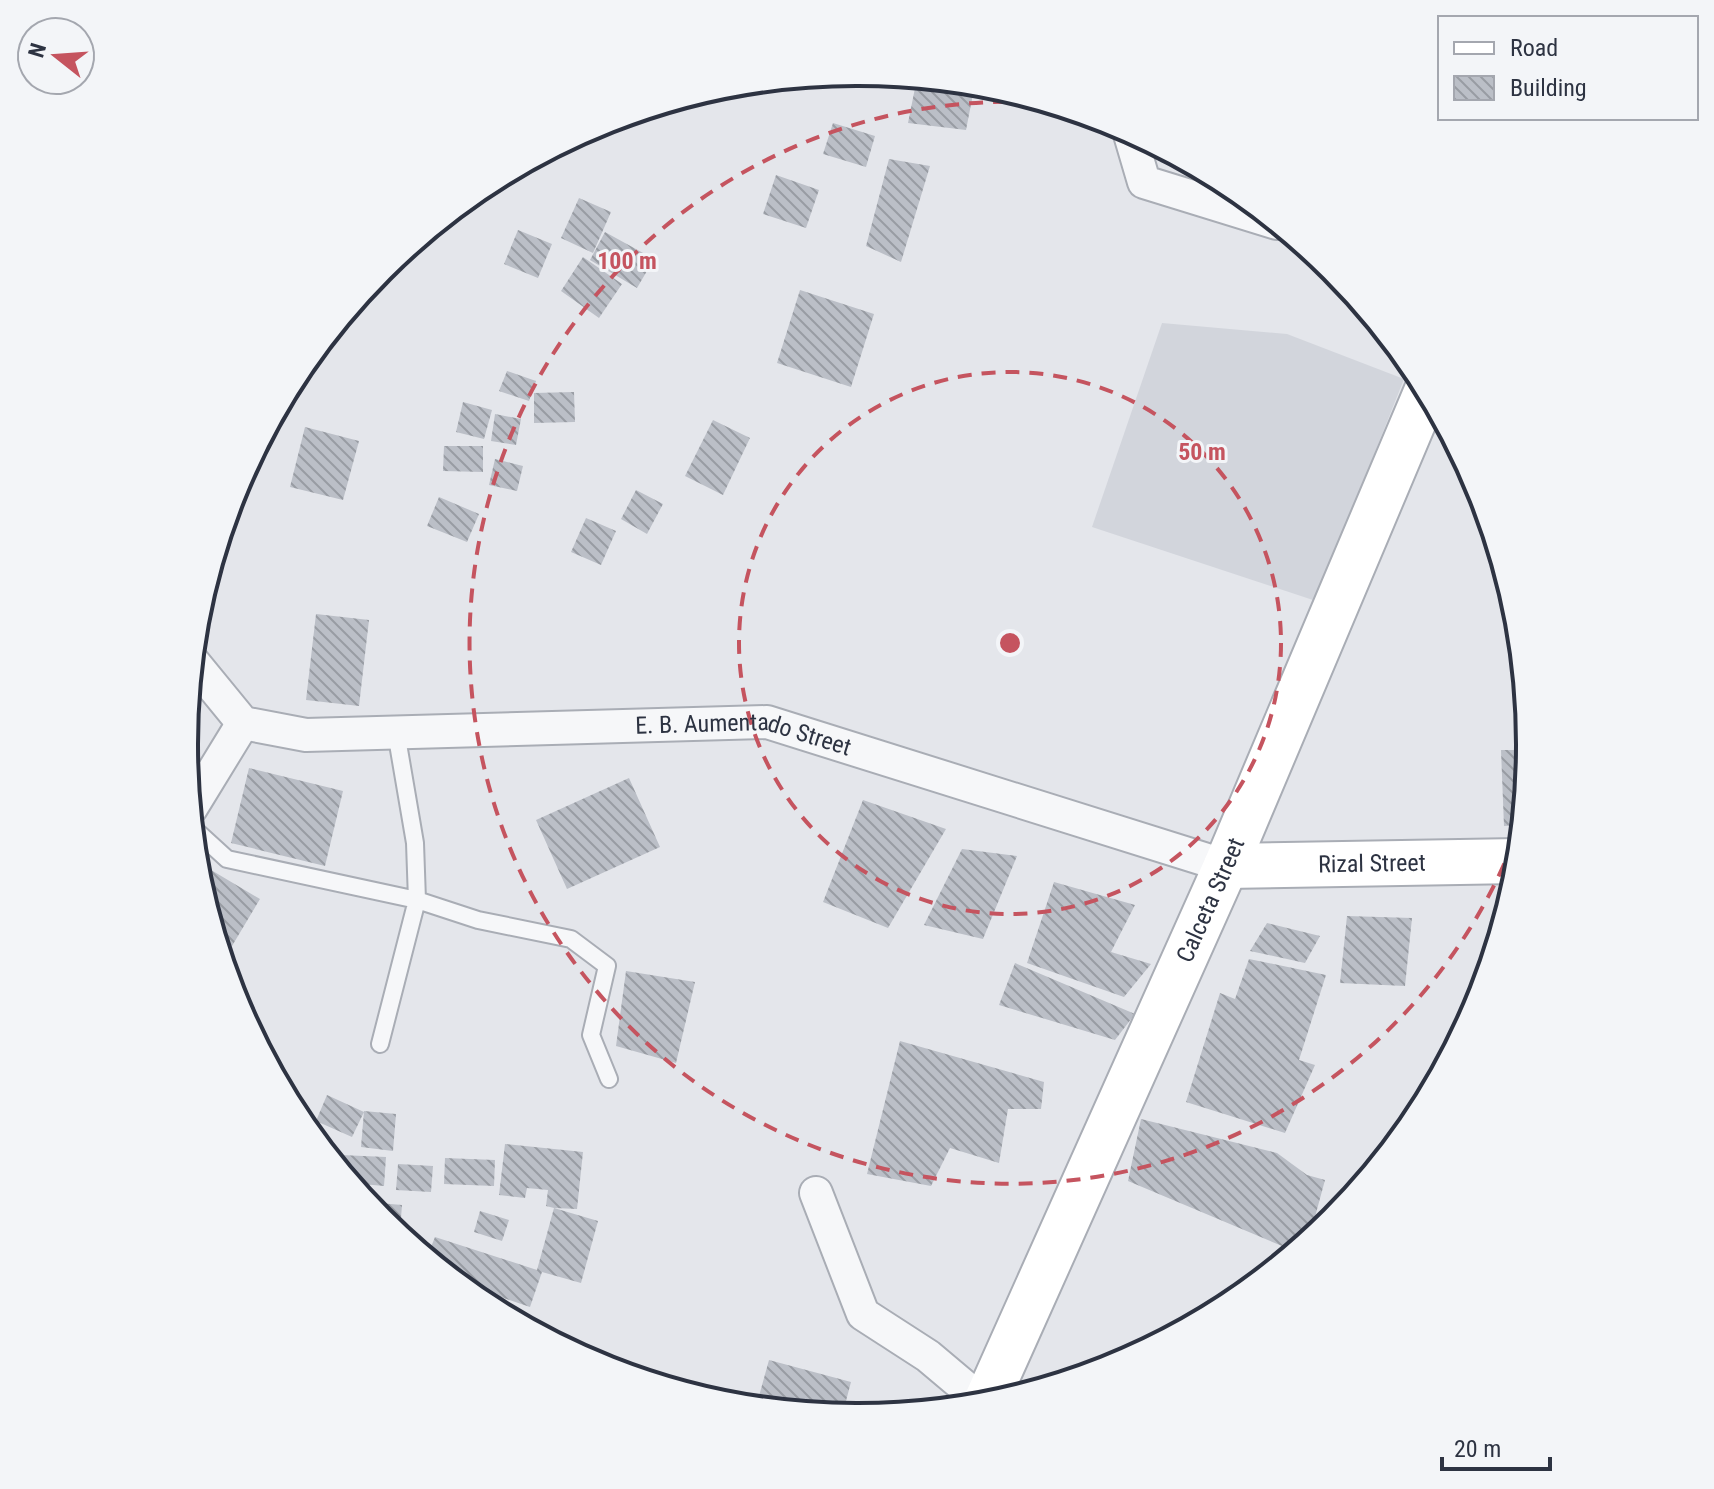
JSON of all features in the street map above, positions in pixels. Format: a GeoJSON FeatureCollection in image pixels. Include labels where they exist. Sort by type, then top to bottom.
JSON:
{"type":"FeatureCollection","features":[{"type":"Feature","properties":{"kind":"main road","name":"Calceta Street"},"geometry":{"type":"LineString","coordinates":[[992,1389],[1226,866],[1421,405]]}},
{"type":"Feature","properties":{"kind":"main road","name":"Rizal Street"},"geometry":{"type":"LineString","coordinates":[[1226,866],[1505,861]]}},
{"type":"Feature","properties":{"kind":"street"},"geometry":{"type":"LineString","coordinates":[[1134,147],[1144,182],[1246,213]]}},
{"type":"Feature","properties":{"kind":"street"},"geometry":{"type":"LineString","coordinates":[[200,793],[243,723],[203,674]]}},
{"type":"Feature","properties":{"kind":"street","name":"E. B. Aumentado Street"},"geometry":{"type":"LineString","coordinates":[[243,723],[306,735],[767,722],[1226,866]]}},
{"type":"Feature","properties":{"kind":"street"},"geometry":{"type":"LineString","coordinates":[[816,1193],[863,1314],[928,1356],[971,1392]]}},
{"type":"Feature","properties":{"kind":"lane"},"geometry":{"type":"LineString","coordinates":[[380,1044],[417,900],[415,843],[396,732]]}},
{"type":"Feature","properties":{"kind":"lane"},"geometry":{"type":"LineString","coordinates":[[206,839],[227,859],[417,900],[478,920],[571,939],[607,966],[591,1035],[609,1079]]}},
{"type":"Feature","properties":{"kind":"shaded area"},"geometry":{"type":"Polygon","coordinates":[[[1162,323],[1287,334],[1404,379],[1316,601],[1092,527],[1162,323]]]}},
{"type":"Feature","properties":{"kind":"building"},"geometry":{"type":"Polygon","coordinates":[[[915,89],[972,97],[966,130],[908,123],[915,89]]]}},
{"type":"Feature","properties":{"kind":"building"},"geometry":{"type":"Polygon","coordinates":[[[833,123],[875,136],[866,167],[823,154],[833,123]]]}},
{"type":"Feature","properties":{"kind":"building"},"geometry":{"type":"Polygon","coordinates":[[[889,159],[930,166],[901,262],[866,246],[889,159]]]}},
{"type":"Feature","properties":{"kind":"building"},"geometry":{"type":"Polygon","coordinates":[[[776,175],[819,190],[806,228],[763,214],[776,175]]]}},
{"type":"Feature","properties":{"kind":"building"},"geometry":{"type":"Polygon","coordinates":[[[579,198],[611,212],[593,253],[561,238],[579,198]]]}},
{"type":"Feature","properties":{"kind":"building"},"geometry":{"type":"Polygon","coordinates":[[[518,230],[552,244],[538,278],[504,264],[518,230]]]}},
{"type":"Feature","properties":{"kind":"building"},"geometry":{"type":"Polygon","coordinates":[[[605,232],[654,259],[637,288],[590,260],[605,232]]]}},
{"type":"Feature","properties":{"kind":"building"},"geometry":{"type":"Polygon","coordinates":[[[583,257],[622,284],[599,318],[561,291],[583,257]]]}},
{"type":"Feature","properties":{"kind":"building"},"geometry":{"type":"Polygon","coordinates":[[[800,290],[874,314],[851,387],[777,363],[800,290]]]}},
{"type":"Feature","properties":{"kind":"building"},"geometry":{"type":"Polygon","coordinates":[[[507,371],[536,381],[529,401],[499,391],[507,371]]]}},
{"type":"Feature","properties":{"kind":"building"},"geometry":{"type":"Polygon","coordinates":[[[574,392],[575,422],[534,423],[534,393],[574,392]]]}},
{"type":"Feature","properties":{"kind":"building"},"geometry":{"type":"Polygon","coordinates":[[[463,402],[492,410],[484,439],[456,432],[463,402]]]}},
{"type":"Feature","properties":{"kind":"building"},"geometry":{"type":"Polygon","coordinates":[[[495,414],[521,419],[516,445],[491,441],[495,414]]]}},
{"type":"Feature","properties":{"kind":"building"},"geometry":{"type":"Polygon","coordinates":[[[713,420],[750,438],[723,495],[685,476],[713,420]]]}},
{"type":"Feature","properties":{"kind":"building"},"geometry":{"type":"Polygon","coordinates":[[[305,427],[359,441],[343,500],[290,487],[305,427]]]}},
{"type":"Feature","properties":{"kind":"building"},"geometry":{"type":"Polygon","coordinates":[[[444,446],[483,446],[483,472],[443,471],[444,446]]]}},
{"type":"Feature","properties":{"kind":"building"},"geometry":{"type":"Polygon","coordinates":[[[495,459],[523,466],[517,491],[489,485],[495,459]]]}},
{"type":"Feature","properties":{"kind":"building"},"geometry":{"type":"Polygon","coordinates":[[[636,490],[663,504],[647,534],[621,519],[636,490]]]}},
{"type":"Feature","properties":{"kind":"building"},"geometry":{"type":"Polygon","coordinates":[[[439,497],[479,514],[467,542],[427,526],[439,497]]]}},
{"type":"Feature","properties":{"kind":"building"},"geometry":{"type":"Polygon","coordinates":[[[586,518],[616,531],[601,565],[571,552],[586,518]]]}},
{"type":"Feature","properties":{"kind":"building"},"geometry":{"type":"Polygon","coordinates":[[[316,614],[369,620],[359,706],[306,700],[316,614]]]}},
{"type":"Feature","properties":{"kind":"building"},"geometry":{"type":"Polygon","coordinates":[[[1501,750],[1516,750],[1510,826],[1504,826],[1501,750]]]}},
{"type":"Feature","properties":{"kind":"building"},"geometry":{"type":"Polygon","coordinates":[[[249,768],[343,791],[325,866],[231,843],[249,768]]]}},
{"type":"Feature","properties":{"kind":"building"},"geometry":{"type":"Polygon","coordinates":[[[629,778],[660,847],[567,889],[536,820],[629,778]]]}},
{"type":"Feature","properties":{"kind":"building"},"geometry":{"type":"Polygon","coordinates":[[[863,800],[946,829],[888,928],[823,902],[863,800]]]}},
{"type":"Feature","properties":{"kind":"building"},"geometry":{"type":"Polygon","coordinates":[[[962,849],[1017,856],[983,939],[924,925],[962,849]]]}},
{"type":"Feature","properties":{"kind":"building"},"geometry":{"type":"Polygon","coordinates":[[[210,870],[260,899],[232,946],[221,915],[210,870]]]}},
{"type":"Feature","properties":{"kind":"building"},"geometry":{"type":"Polygon","coordinates":[[[1054,882],[1135,905],[1111,952],[1151,964],[1124,997],[1027,963],[1054,882]]]}},
{"type":"Feature","properties":{"kind":"building"},"geometry":{"type":"Polygon","coordinates":[[[1347,916],[1412,918],[1405,986],[1340,983],[1347,916]]]}},
{"type":"Feature","properties":{"kind":"building"},"geometry":{"type":"Polygon","coordinates":[[[1267,923],[1320,936],[1305,963],[1250,951],[1267,923]]]}},
{"type":"Feature","properties":{"kind":"building"},"geometry":{"type":"Polygon","coordinates":[[[1249,959],[1326,975],[1299,1060],[1315,1065],[1285,1133],[1186,1102],[1220,993],[1235,999],[1249,959]]]}},
{"type":"Feature","properties":{"kind":"building"},"geometry":{"type":"Polygon","coordinates":[[[1015,963],[1135,1014],[1115,1040],[999,1005],[1015,963]]]}},
{"type":"Feature","properties":{"kind":"building"},"geometry":{"type":"Polygon","coordinates":[[[626,971],[695,982],[676,1063],[616,1046],[626,971]]]}},
{"type":"Feature","properties":{"kind":"building"},"geometry":{"type":"Polygon","coordinates":[[[900,1041],[1044,1082],[1041,1109],[1008,1109],[999,1163],[950,1148],[931,1186],[867,1174],[900,1041]]]}},
{"type":"Feature","properties":{"kind":"building"},"geometry":{"type":"Polygon","coordinates":[[[327,1095],[364,1112],[352,1137],[316,1120],[327,1095]]]}},
{"type":"Feature","properties":{"kind":"building"},"geometry":{"type":"Polygon","coordinates":[[[364,1111],[396,1114],[393,1151],[361,1147],[364,1111]]]}},
{"type":"Feature","properties":{"kind":"building"},"geometry":{"type":"Polygon","coordinates":[[[1141,1119],[1277,1153],[1307,1175],[1325,1180],[1315,1218],[1283,1246],[1128,1181],[1141,1119]]]}},
{"type":"Feature","properties":{"kind":"building"},"geometry":{"type":"Polygon","coordinates":[[[505,1144],[583,1152],[577,1209],[546,1206],[548,1190],[527,1188],[525,1198],[499,1195],[505,1144]]]}},
{"type":"Feature","properties":{"kind":"building"},"geometry":{"type":"Polygon","coordinates":[[[343,1155],[386,1157],[384,1186],[367,1184],[343,1155]]]}},
{"type":"Feature","properties":{"kind":"building"},"geometry":{"type":"Polygon","coordinates":[[[445,1158],[495,1160],[494,1186],[444,1184],[445,1158]]]}},
{"type":"Feature","properties":{"kind":"building"},"geometry":{"type":"Polygon","coordinates":[[[398,1164],[433,1166],[431,1192],[396,1190],[398,1164]]]}},
{"type":"Feature","properties":{"kind":"building"},"geometry":{"type":"Polygon","coordinates":[[[385,1204],[402,1205],[401,1219],[385,1204]]]}},
{"type":"Feature","properties":{"kind":"building"},"geometry":{"type":"Polygon","coordinates":[[[554,1208],[598,1221],[581,1283],[542,1272],[530,1307],[497,1296],[431,1247],[435,1237],[537,1270],[554,1208]]]}},
{"type":"Feature","properties":{"kind":"building"},"geometry":{"type":"Polygon","coordinates":[[[480,1211],[509,1220],[502,1241],[474,1232],[480,1211]]]}},
{"type":"Feature","properties":{"kind":"building"},"geometry":{"type":"Polygon","coordinates":[[[769,1360],[851,1382],[846,1403],[759,1395],[769,1360]]]}}]}
